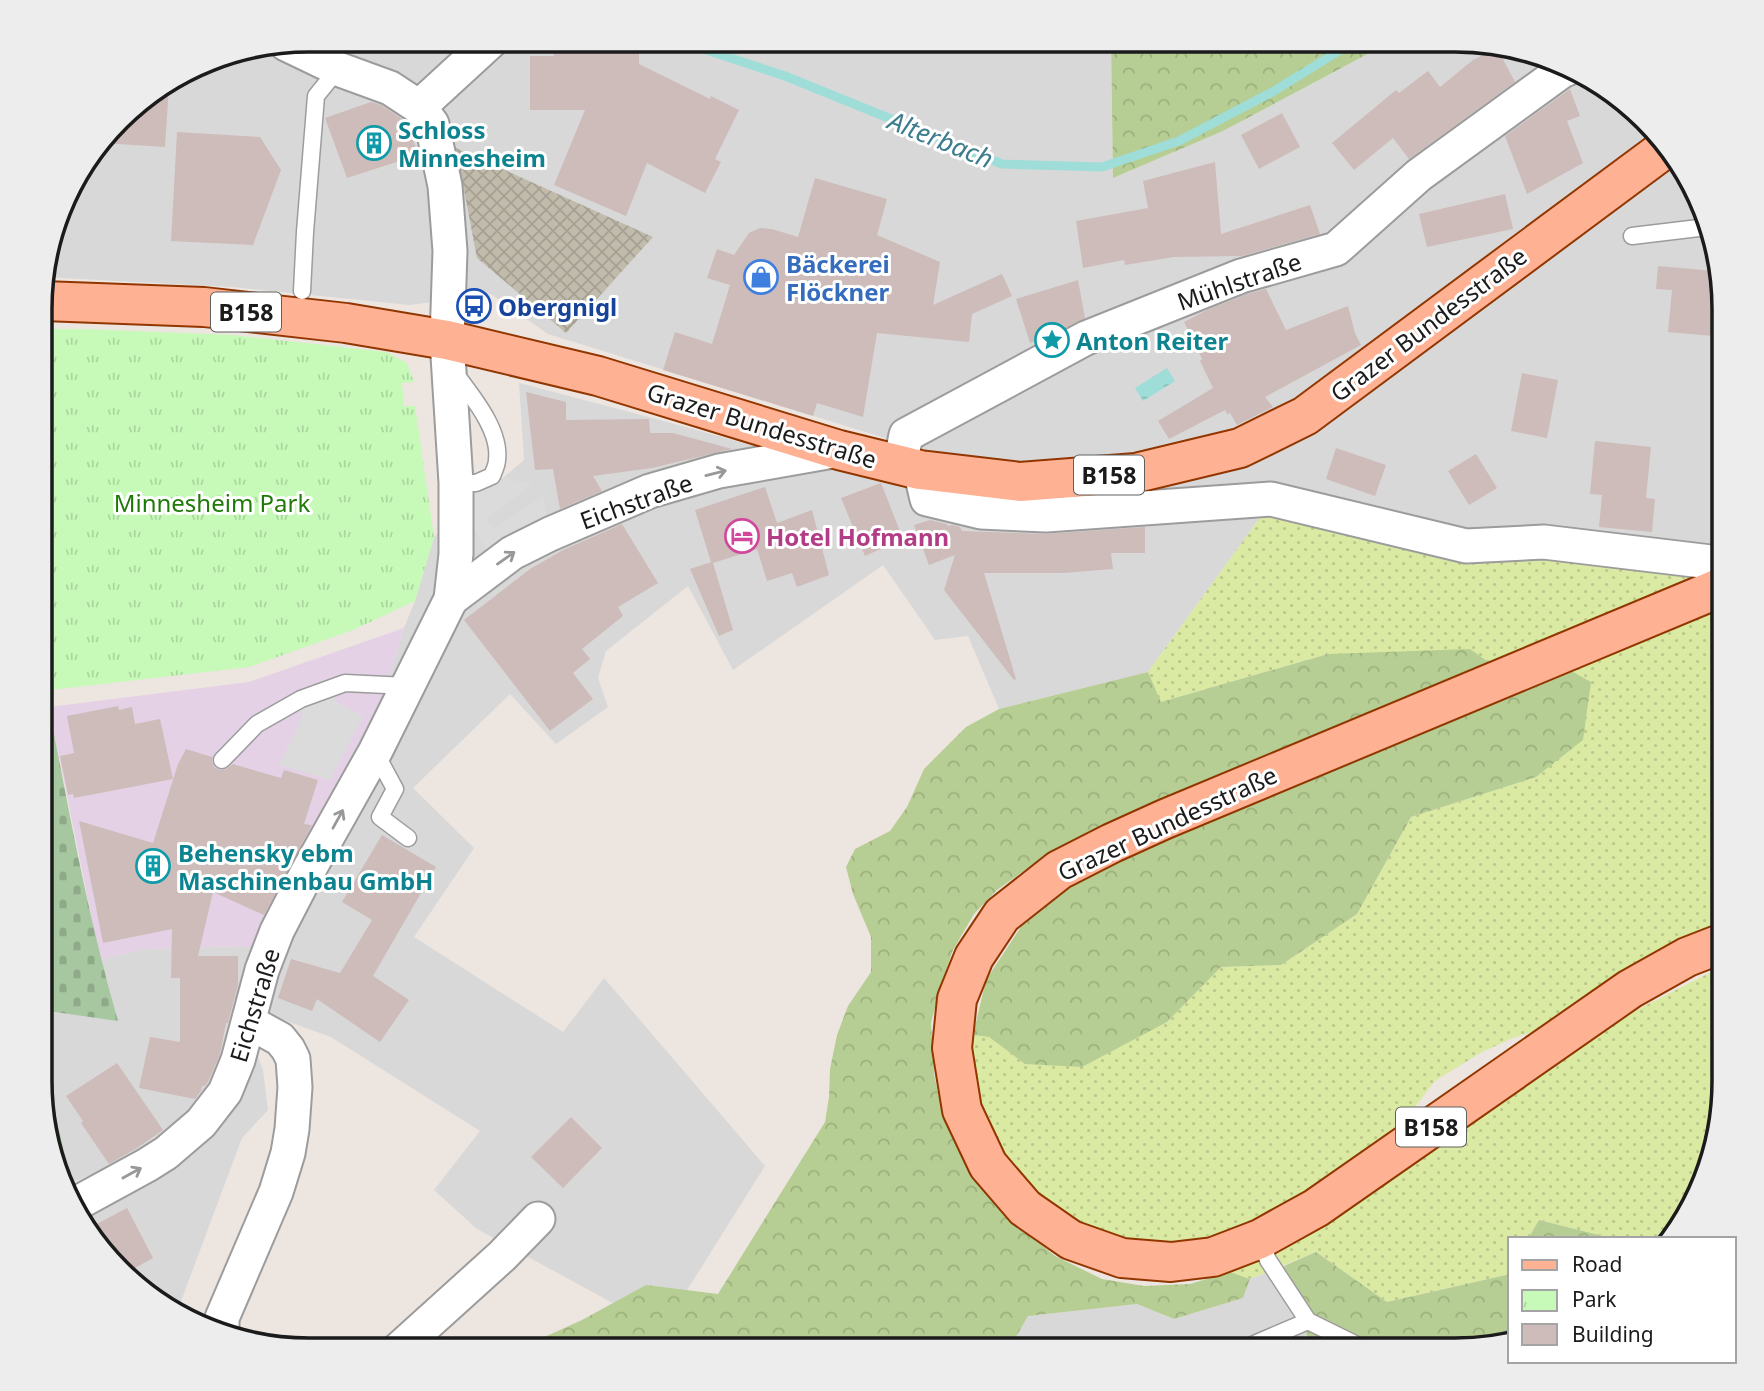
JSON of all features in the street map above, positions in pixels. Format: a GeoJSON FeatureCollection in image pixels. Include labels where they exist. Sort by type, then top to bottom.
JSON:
{"type":"FeatureCollection","features":[{"type":"Feature","properties":{"kind":"main road","name":"Grazer Bundesstraße"},"geometry":{"type":"LineString","coordinates":[[448,352],[598,376],[839,450],[910,468],[1020,482],[1136,473],[1240,448],[1305,416],[1658,153]]}},
{"type":"Feature","properties":{"kind":"main road","name":"B158"},"geometry":{"type":"LineString","coordinates":[[53,301],[204,307],[346,323],[448,352]]}},
{"type":"Feature","properties":{"kind":"main road","name":"Grazer Bundesstraße"},"geometry":{"type":"LineString","coordinates":[[1712,591],[1165,819],[1059,870],[1002,915],[974,957],[957,999],[952,1048],[962,1110],[988,1165],[1025,1208],[1071,1240],[1122,1258],[1171,1262],[1213,1257],[1261,1239],[1316,1208],[1630,989],[1688,957],[1712,947]]}},
{"type":"Feature","properties":{"kind":"street"},"geometry":{"type":"LineString","coordinates":[[303,52],[338,69],[390,88],[419,107],[432,124],[445,186],[450,251],[448,352]]}},
{"type":"Feature","properties":{"kind":"street"},"geometry":{"type":"LineString","coordinates":[[419,107],[479,52]]}},
{"type":"Feature","properties":{"kind":"street","name":"Mühlstraße"},"geometry":{"type":"LineString","coordinates":[[910,468],[906,435],[1086,338],[1241,276],[1336,249],[1419,175],[1558,74]]}},
{"type":"Feature","properties":{"kind":"street","name":"Eichstraße"},"geometry":{"type":"LineString","coordinates":[[82,1201],[166,1153],[201,1123],[225,1092],[232,1079],[262,970],[277,931],[375,752],[451,599],[456,554],[456,483],[448,352]]}},
{"type":"Feature","properties":{"kind":"street","name":"Eichstraße"},"geometry":{"type":"LineString","coordinates":[[451,599],[512,553],[650,491],[719,471],[839,450]]}},
{"type":"Feature","properties":{"kind":"street"},"geometry":{"type":"LineString","coordinates":[[910,468],[927,499],[981,512],[1046,515],[1271,499],[1466,546],[1544,542],[1712,562]]}},
{"type":"Feature","properties":{"kind":"street"},"geometry":{"type":"LineString","coordinates":[[222,1323],[284,1172],[294,1097],[295,1072],[288,1049],[280,1040],[248,1023]]}},
{"type":"Feature","properties":{"kind":"street"},"geometry":{"type":"LineString","coordinates":[[411,1338],[502,1256],[538,1219]]}},
{"type":"Feature","properties":{"kind":"lane"},"geometry":{"type":"LineString","coordinates":[[302,291],[316,96],[338,69]]}},
{"type":"Feature","properties":{"kind":"lane"},"geometry":{"type":"LineString","coordinates":[[1632,236],[1698,228]]}},
{"type":"Feature","properties":{"kind":"lane"},"geometry":{"type":"LineString","coordinates":[[222,760],[257,724],[301,699],[345,682],[407,686]]}},
{"type":"Feature","properties":{"kind":"lane"},"geometry":{"type":"LineString","coordinates":[[375,752],[395,789],[380,817],[408,838]]}},
{"type":"Feature","properties":{"kind":"lane"},"geometry":{"type":"LineString","coordinates":[[1261,1239],[1268,1260],[1308,1321],[1343,1338]]}},
{"type":"Feature","properties":{"kind":"lane"},"geometry":{"type":"LineString","coordinates":[[1268,1338],[1308,1321]]}},
{"type":"Feature","properties":{"kind":"shaded area"},"geometry":{"type":"Polygon","coordinates":[[[1111,52],[1113,178],[1223,131],[1371,52],[1471,53],[1521,61],[1568,79],[1611,106],[1646,138],[1431,306],[1281,416],[1154,454],[1007,464],[930,452],[548,334],[491,294],[410,305],[232,287],[55,278],[61,243],[79,196],[106,153],[140,116],[181,87],[211,72],[260,57],[293,53],[1111,52]]]}},
{"type":"Feature","properties":{"kind":"shaded area"},"geometry":{"type":"Polygon","coordinates":[[[456,148],[653,237],[566,333],[477,258],[456,148]]]}},
{"type":"Feature","properties":{"kind":"shaded area"},"geometry":{"type":"Polygon","coordinates":[[[1668,167],[1685,196],[1698,227],[1707,260],[1711,293],[1712,566],[1264,512],[1148,672],[999,709],[968,636],[935,640],[883,565],[733,670],[688,586],[606,651],[598,678],[608,707],[556,744],[510,694],[413,788],[474,848],[414,937],[563,1032],[604,978],[765,1166],[662,1330],[477,1229],[434,1190],[480,1131],[331,1037],[242,1005],[214,1088],[184,1119],[110,1167],[73,1182],[54,1108],[52,1011],[117,1020],[100,959],[148,949],[256,947],[322,811],[380,707],[434,537],[524,460],[519,383],[918,491],[1243,465],[1668,167]]]}},
{"type":"Feature","properties":{"kind":"shaded area"},"geometry":{"type":"Polygon","coordinates":[[[492,476],[532,484],[485,520],[494,528],[543,496],[550,534],[495,566],[468,518],[456,506],[476,483],[492,476]]]}},
{"type":"Feature","properties":{"kind":"shaded area"},"geometry":{"type":"Polygon","coordinates":[[[404,628],[380,707],[322,811],[255,948],[242,946],[148,949],[100,959],[52,722],[52,707],[249,682],[404,628]]]}},
{"type":"Feature","properties":{"kind":"shaded area"},"geometry":{"type":"Polygon","coordinates":[[[327,689],[335,701],[363,716],[330,780],[279,765],[302,716],[301,699],[327,689]]]}},
{"type":"Feature","properties":{"kind":"shaded area"},"geometry":{"type":"Polygon","coordinates":[[[256,1052],[263,1070],[268,1110],[242,1138],[180,1303],[140,1275],[116,1251],[91,1216],[169,1169],[256,1052]]]}},
{"type":"Feature","properties":{"kind":"shaded area"},"geometry":{"type":"Polygon","coordinates":[[[1284,1266],[1307,1338],[1015,1338],[1028,1316],[1137,1304],[1174,1319],[1243,1298],[1250,1279],[1284,1266]]]}},
{"type":"Feature","properties":{"kind":"green space"},"geometry":{"type":"Polygon","coordinates":[[[1111,52],[1371,52],[1223,131],[1113,178],[1111,52]]]}},
{"type":"Feature","properties":{"kind":"green space","name":"Minnesheim Park"},"geometry":{"type":"Polygon","coordinates":[[[52,329],[234,335],[386,352],[407,363],[414,382],[402,383],[404,406],[415,406],[434,537],[415,601],[353,630],[249,667],[52,690],[52,329]]]}},
{"type":"Feature","properties":{"kind":"green space"},"geometry":{"type":"Polygon","coordinates":[[[1264,512],[1709,573],[1494,666],[1328,654],[1161,702],[1148,672],[1264,512]]]}},
{"type":"Feature","properties":{"kind":"green space"},"geometry":{"type":"Polygon","coordinates":[[[1712,610],[1712,929],[1670,946],[1545,1028],[1482,1052],[1435,1081],[1391,1138],[1345,1171],[1238,1230],[1191,1240],[1145,1242],[1102,1234],[1063,1214],[1033,1190],[999,1150],[981,1103],[972,1059],[973,1035],[989,1037],[1025,1064],[1167,1022],[1221,967],[1281,965],[1357,914],[1411,817],[1536,777],[1566,668],[1712,610]]]}},
{"type":"Feature","properties":{"kind":"green space"},"geometry":{"type":"Polygon","coordinates":[[[1470,649],[1494,666],[1160,800],[1088,832],[1028,868],[997,890],[974,914],[953,950],[931,1023],[934,1074],[944,1120],[966,1166],[1005,1215],[1055,1256],[1102,1279],[1144,1286],[1190,1284],[1230,1272],[1250,1279],[1243,1298],[1174,1319],[1137,1304],[1028,1316],[1015,1338],[542,1338],[646,1285],[718,1294],[825,1122],[830,1069],[837,1035],[848,1006],[871,972],[871,937],[853,894],[846,867],[855,849],[890,831],[907,807],[924,769],[966,727],[999,709],[1148,672],[1161,702],[1328,654],[1470,649]]]}},
{"type":"Feature","properties":{"kind":"green space"},"geometry":{"type":"Polygon","coordinates":[[[1566,668],[1591,682],[1583,740],[1536,777],[1411,817],[1357,914],[1281,965],[1221,967],[1167,1022],[1082,1067],[1025,1064],[989,1037],[973,1035],[986,980],[1028,916],[1061,890],[1103,864],[1566,668]]]}},
{"type":"Feature","properties":{"kind":"green space"},"geometry":{"type":"Polygon","coordinates":[[[52,722],[88,904],[118,1021],[52,1012],[52,722]]]}},
{"type":"Feature","properties":{"kind":"green space"},"geometry":{"type":"Polygon","coordinates":[[[1712,972],[1712,1081],[1707,1131],[1692,1180],[1677,1210],[1659,1237],[1607,1237],[1539,1220],[1529,1237],[1508,1237],[1506,1275],[1387,1302],[1316,1252],[1250,1279],[1230,1272],[1313,1229],[1629,1014],[1712,972]]]}},
{"type":"Feature","properties":{"kind":"green space"},"geometry":{"type":"Polygon","coordinates":[[[54,1108],[68,1169],[57,1131],[54,1108]]]}},
{"type":"Feature","properties":{"kind":"green space"},"geometry":{"type":"Polygon","coordinates":[[[1539,1220],[1607,1237],[1529,1237],[1539,1220]]]}},
{"type":"Feature","properties":{"kind":"green space"},"geometry":{"type":"Polygon","coordinates":[[[1316,1252],[1387,1302],[1506,1275],[1508,1272],[1508,1333],[1471,1338],[1308,1338],[1284,1266],[1316,1252]]]}},
{"type":"Feature","properties":{"kind":"water"},"geometry":{"type":"Polygon","coordinates":[[[1167,368],[1175,381],[1143,401],[1135,388],[1167,368]]]}},
{"type":"Feature","properties":{"kind":"building"},"geometry":{"type":"Polygon","coordinates":[[[554,52],[639,52],[639,64],[710,99],[711,96],[739,110],[715,159],[721,162],[705,193],[647,163],[626,216],[554,185],[585,110],[530,110],[530,56],[554,56],[554,52]]]}},
{"type":"Feature","properties":{"kind":"building"},"geometry":{"type":"Polygon","coordinates":[[[1484,55],[1502,57],[1515,82],[1409,159],[1393,138],[1354,170],[1332,143],[1396,90],[1399,93],[1428,71],[1440,87],[1473,60],[1484,55]]]}},
{"type":"Feature","properties":{"kind":"building"},"geometry":{"type":"Polygon","coordinates":[[[1570,89],[1580,116],[1567,121],[1583,163],[1527,194],[1505,136],[1570,89]]]}},
{"type":"Feature","properties":{"kind":"building"},"geometry":{"type":"Polygon","coordinates":[[[168,95],[165,147],[113,144],[140,116],[168,95]]]}},
{"type":"Feature","properties":{"kind":"building","name":"Schloss Minnesheim"},"geometry":{"type":"Polygon","coordinates":[[[371,102],[381,105],[404,120],[418,155],[347,178],[325,118],[371,102]]]}},
{"type":"Feature","properties":{"kind":"building"},"geometry":{"type":"Polygon","coordinates":[[[1282,113],[1300,147],[1259,169],[1241,135],[1282,113]]]}},
{"type":"Feature","properties":{"kind":"building"},"geometry":{"type":"Polygon","coordinates":[[[177,132],[260,137],[281,170],[253,245],[171,241],[177,132]]]}},
{"type":"Feature","properties":{"kind":"building"},"geometry":{"type":"Polygon","coordinates":[[[1215,162],[1221,234],[1310,205],[1320,234],[1242,256],[1174,257],[1125,265],[1124,260],[1083,268],[1076,221],[1148,208],[1143,181],[1215,162]]]}},
{"type":"Feature","properties":{"kind":"building"},"geometry":{"type":"Polygon","coordinates":[[[815,178],[887,199],[877,235],[940,262],[933,305],[1002,274],[1012,296],[972,314],[969,342],[877,333],[863,417],[817,403],[813,416],[663,370],[675,332],[712,344],[730,285],[707,278],[717,249],[734,255],[749,233],[760,228],[798,237],[815,178]]]}},
{"type":"Feature","properties":{"kind":"building"},"geometry":{"type":"Polygon","coordinates":[[[1505,194],[1513,229],[1427,247],[1419,214],[1505,194]]]}},
{"type":"Feature","properties":{"kind":"building"},"geometry":{"type":"Polygon","coordinates":[[[1658,266],[1708,270],[1712,336],[1668,332],[1672,290],[1656,289],[1658,266]]]}},
{"type":"Feature","properties":{"kind":"building"},"geometry":{"type":"Polygon","coordinates":[[[1078,280],[1085,318],[1044,339],[1030,343],[1016,299],[1078,280]]]}},
{"type":"Feature","properties":{"kind":"building"},"geometry":{"type":"Polygon","coordinates":[[[1266,289],[1286,330],[1348,306],[1361,345],[1265,397],[1273,407],[1237,425],[1225,410],[1169,439],[1158,421],[1213,388],[1184,322],[1207,310],[1266,289]]]}},
{"type":"Feature","properties":{"kind":"building"},"geometry":{"type":"Polygon","coordinates":[[[1522,373],[1558,380],[1547,438],[1511,431],[1522,373]]]}},
{"type":"Feature","properties":{"kind":"building"},"geometry":{"type":"Polygon","coordinates":[[[526,392],[566,402],[566,420],[649,419],[650,433],[673,433],[732,449],[652,468],[593,476],[602,491],[560,509],[553,469],[535,470],[526,392]]]}},
{"type":"Feature","properties":{"kind":"building"},"geometry":{"type":"Polygon","coordinates":[[[1595,441],[1651,447],[1646,498],[1655,499],[1652,532],[1599,527],[1602,495],[1590,494],[1595,441]]]}},
{"type":"Feature","properties":{"kind":"building"},"geometry":{"type":"Polygon","coordinates":[[[1336,448],[1386,465],[1375,496],[1326,479],[1336,448]]]}},
{"type":"Feature","properties":{"kind":"building"},"geometry":{"type":"Polygon","coordinates":[[[1476,454],[1497,488],[1469,505],[1448,471],[1476,454]]]}},
{"type":"Feature","properties":{"kind":"building"},"geometry":{"type":"Polygon","coordinates":[[[881,483],[903,539],[865,556],[841,498],[881,483]]]}},
{"type":"Feature","properties":{"kind":"building"},"geometry":{"type":"Polygon","coordinates":[[[765,487],[777,523],[812,510],[829,575],[797,587],[792,573],[767,581],[757,549],[713,563],[733,630],[719,636],[690,569],[711,562],[695,510],[765,487]]]}},
{"type":"Feature","properties":{"kind":"building"},"geometry":{"type":"Polygon","coordinates":[[[930,520],[960,527],[962,531],[1045,534],[1145,527],[1145,553],[1111,553],[1113,569],[1063,573],[984,573],[1016,679],[1014,680],[944,590],[955,555],[929,565],[914,525],[930,520]]]}},
{"type":"Feature","properties":{"kind":"building"},"geometry":{"type":"Polygon","coordinates":[[[622,524],[658,583],[618,607],[623,616],[582,649],[590,659],[573,673],[593,699],[550,731],[464,620],[530,569],[563,550],[622,524]]]}},
{"type":"Feature","properties":{"kind":"building"},"geometry":{"type":"Polygon","coordinates":[[[118,706],[119,710],[132,707],[135,724],[160,719],[173,779],[74,798],[73,794],[68,795],[60,756],[74,753],[67,716],[118,706]]]}},
{"type":"Feature","properties":{"kind":"building","name":"Behensky ebm Maschinenbau GmbH"},"geometry":{"type":"Polygon","coordinates":[[[186,749],[212,757],[214,767],[220,770],[233,764],[281,778],[284,770],[318,780],[304,824],[312,825],[264,915],[213,892],[198,956],[238,956],[238,985],[220,1054],[208,1082],[202,1086],[195,1099],[139,1088],[150,1037],[180,1042],[180,978],[171,978],[172,929],[103,943],[79,821],[153,843],[178,764],[186,749]]]}},
{"type":"Feature","properties":{"kind":"building"},"geometry":{"type":"Polygon","coordinates":[[[382,835],[436,867],[373,976],[409,1000],[380,1042],[317,999],[312,1011],[278,998],[291,959],[340,973],[372,920],[342,902],[382,835]]]}},
{"type":"Feature","properties":{"kind":"building"},"geometry":{"type":"Polygon","coordinates":[[[117,1063],[163,1130],[109,1164],[66,1096],[117,1063]]]}},
{"type":"Feature","properties":{"kind":"building"},"geometry":{"type":"Polygon","coordinates":[[[571,1117],[602,1148],[563,1188],[531,1157],[571,1117]]]}},
{"type":"Feature","properties":{"kind":"building"},"geometry":{"type":"Polygon","coordinates":[[[127,1208],[153,1258],[134,1269],[116,1251],[96,1224],[127,1208]]]}},
{"type":"Feature","properties":{"kind":"waterway","name":"Alterbach"},"geometry":{"type":"LineString","coordinates":[[712,52],[785,76],[1002,164],[1102,167],[1179,141],[1274,91],[1337,52]]}},
{"type":"Feature","properties":{"kind":"place","name":"Schloss Minnesheim"},"geometry":{"type":"Point","coordinates":[374,143]}},
{"type":"Feature","properties":{"kind":"place","name":"Bäckerei Flöckner"},"geometry":{"type":"Point","coordinates":[761,277]}},
{"type":"Feature","properties":{"kind":"place","name":"Obergnigl"},"geometry":{"type":"Point","coordinates":[474,306]}},
{"type":"Feature","properties":{"kind":"place","name":"Anton Reiter"},"geometry":{"type":"Point","coordinates":[1052,340]}},
{"type":"Feature","properties":{"kind":"place","name":"Hotel Hofmann"},"geometry":{"type":"Point","coordinates":[742,536]}},
{"type":"Feature","properties":{"kind":"place","name":"Behensky ebm Maschinenbau GmbH"},"geometry":{"type":"Point","coordinates":[153,866]}}]}
